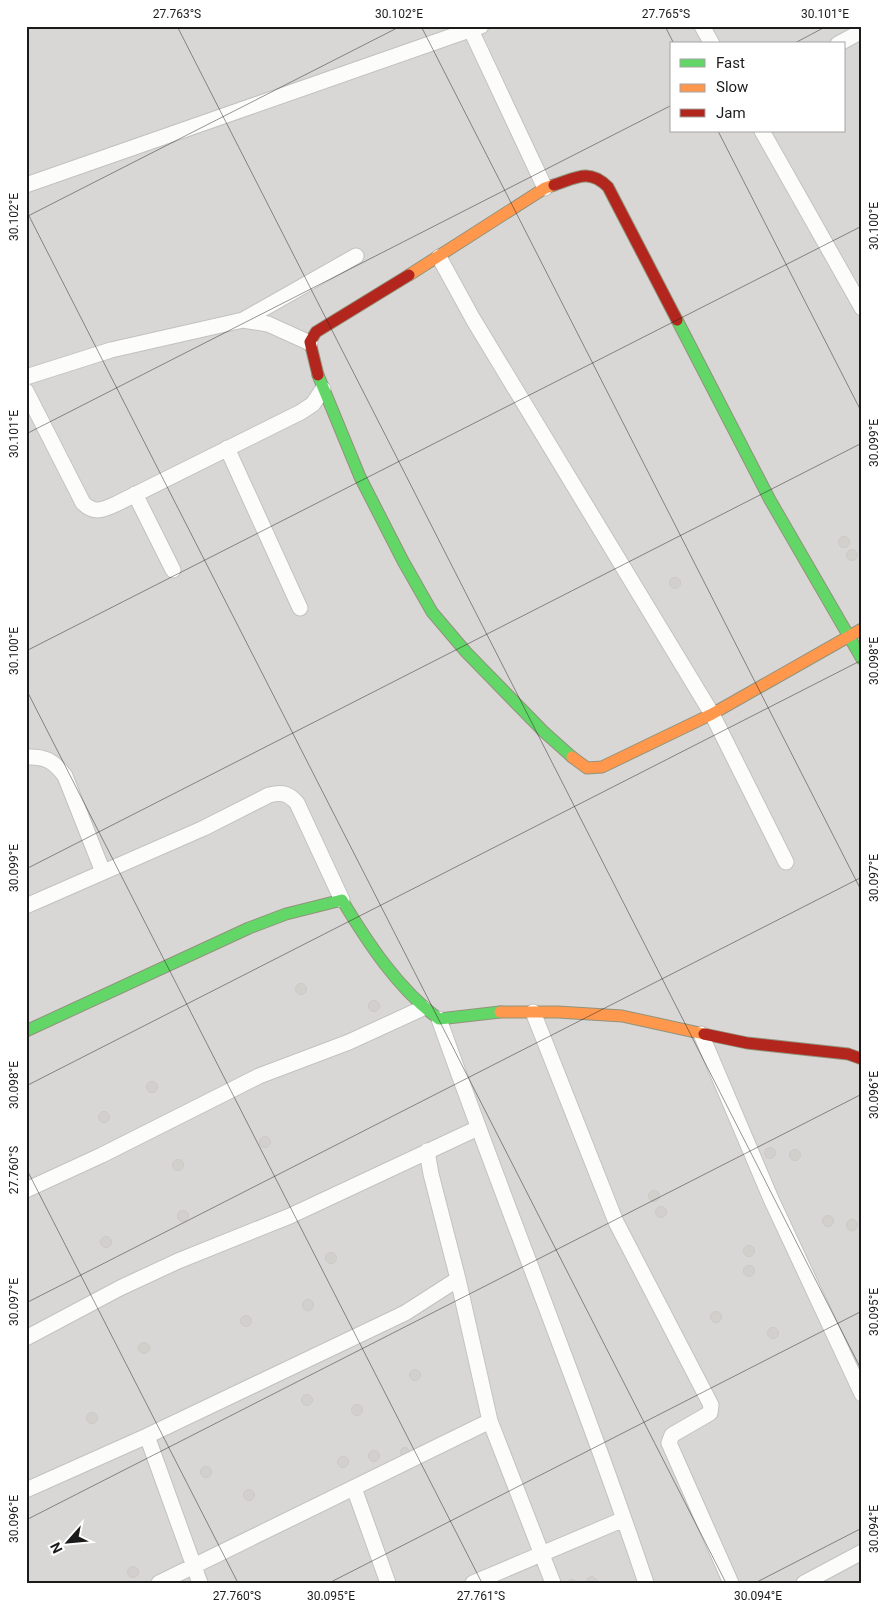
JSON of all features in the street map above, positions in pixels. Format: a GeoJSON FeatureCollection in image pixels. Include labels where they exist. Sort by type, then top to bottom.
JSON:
{"type":"FeatureCollection","features":[{"type":"Feature","properties":{"kind":"street"},"geometry":{"type":"LineString","coordinates":[[702,26],[711,42]]}},
{"type":"Feature","properties":{"kind":"street"},"geometry":{"type":"LineString","coordinates":[[26,185],[474,28],[545,188]]}},
{"type":"Feature","properties":{"kind":"street"},"geometry":{"type":"LineString","coordinates":[[842,42],[858,35]]}},
{"type":"Feature","properties":{"kind":"street"},"geometry":{"type":"LineString","coordinates":[[763,132],[862,308]]}},
{"type":"Feature","properties":{"kind":"street"},"geometry":{"type":"LineString","coordinates":[[862,629],[850,635],[712,714],[602,767],[593,769],[581,764],[537,724],[450,635],[420,595],[369,493],[323,389],[310,343],[318,330],[439,257],[545,188],[584,175],[600,178],[608,187],[770,500],[850,635],[862,659]]}},
{"type":"Feature","properties":{"kind":"street"},"geometry":{"type":"LineString","coordinates":[[26,377],[111,350],[243,320],[356,256]]}},
{"type":"Feature","properties":{"kind":"street"},"geometry":{"type":"LineString","coordinates":[[439,257],[473,319],[712,714],[786,862]]}},
{"type":"Feature","properties":{"kind":"street"},"geometry":{"type":"LineString","coordinates":[[243,320],[268,324],[310,343]]}},
{"type":"Feature","properties":{"kind":"street"},"geometry":{"type":"LineString","coordinates":[[26,391],[83,503],[88,508],[97,511],[105,509],[313,404],[323,389]]}},
{"type":"Feature","properties":{"kind":"street"},"geometry":{"type":"LineString","coordinates":[[227,448],[300,608]]}},
{"type":"Feature","properties":{"kind":"street"},"geometry":{"type":"LineString","coordinates":[[135,494],[173,570]]}},
{"type":"Feature","properties":{"kind":"street"},"geometry":{"type":"LineString","coordinates":[[26,757],[47,758],[56,764],[65,776],[103,872]]}},
{"type":"Feature","properties":{"kind":"street"},"geometry":{"type":"LineString","coordinates":[[26,906],[204,828],[269,795],[286,793],[297,803],[342,900],[354,920],[424,1008],[439,1019],[478,1128],[572,1375],[646,1583]]}},
{"type":"Feature","properties":{"kind":"street"},"geometry":{"type":"LineString","coordinates":[[26,1031],[249,928],[286,914],[342,900]]}},
{"type":"Feature","properties":{"kind":"street"},"geometry":{"type":"LineString","coordinates":[[26,1190],[102,1155],[258,1076],[349,1042],[424,1008]]}},
{"type":"Feature","properties":{"kind":"street"},"geometry":{"type":"LineString","coordinates":[[439,1019],[495,1012],[622,1016],[747,1043],[848,1054],[862,1059]]}},
{"type":"Feature","properties":{"kind":"street"},"geometry":{"type":"LineString","coordinates":[[533,1012],[616,1222],[712,1405],[710,1413],[672,1435],[669,1442],[732,1583]]}},
{"type":"Feature","properties":{"kind":"street"},"geometry":{"type":"LineString","coordinates":[[701,1034],[752,1155],[862,1394]]}},
{"type":"Feature","properties":{"kind":"street"},"geometry":{"type":"LineString","coordinates":[[26,1338],[120,1288],[178,1260],[290,1216],[478,1128]]}},
{"type":"Feature","properties":{"kind":"street"},"geometry":{"type":"LineString","coordinates":[[428,1151],[431,1174],[458,1279],[490,1421],[553,1583]]}},
{"type":"Feature","properties":{"kind":"street"},"geometry":{"type":"LineString","coordinates":[[26,1490],[147,1436],[405,1313],[458,1279]]}},
{"type":"Feature","properties":{"kind":"street"},"geometry":{"type":"LineString","coordinates":[[159,1583],[490,1421]]}},
{"type":"Feature","properties":{"kind":"street"},"geometry":{"type":"LineString","coordinates":[[147,1436],[200,1583]]}},
{"type":"Feature","properties":{"kind":"street"},"geometry":{"type":"LineString","coordinates":[[354,1488],[388,1583]]}},
{"type":"Feature","properties":{"kind":"street"},"geometry":{"type":"LineString","coordinates":[[474,1583],[624,1519]]}},
{"type":"Feature","properties":{"kind":"street"},"geometry":{"type":"LineString","coordinates":[[804,1583],[862,1552]]}},
{"type":"Feature","properties":{"kind":"shaded area"},"geometry":{"type":"Polygon","coordinates":[[[26,26],[862,26],[862,1583],[26,1583],[26,26]]]}},
{"type":"Feature","properties":{"kind":"building"},"geometry":{"type":"Polygon","coordinates":[[[844,536],[850,542],[844,548],[838,542],[844,536]]]}},
{"type":"Feature","properties":{"kind":"building"},"geometry":{"type":"Polygon","coordinates":[[[852,549],[858,555],[852,561],[846,555],[852,549]]]}},
{"type":"Feature","properties":{"kind":"building"},"geometry":{"type":"Polygon","coordinates":[[[675,577],[681,583],[675,589],[669,583],[675,577]]]}},
{"type":"Feature","properties":{"kind":"building"},"geometry":{"type":"Polygon","coordinates":[[[301,983],[307,989],[301,995],[295,989],[301,983]]]}},
{"type":"Feature","properties":{"kind":"building"},"geometry":{"type":"Polygon","coordinates":[[[374,1000],[380,1006],[374,1012],[368,1006],[374,1000]]]}},
{"type":"Feature","properties":{"kind":"building"},"geometry":{"type":"Polygon","coordinates":[[[152,1081],[158,1087],[152,1093],[146,1087],[152,1081]]]}},
{"type":"Feature","properties":{"kind":"building"},"geometry":{"type":"Polygon","coordinates":[[[104,1111],[110,1117],[104,1123],[98,1117],[104,1111]]]}},
{"type":"Feature","properties":{"kind":"building"},"geometry":{"type":"Polygon","coordinates":[[[265,1136],[271,1142],[265,1148],[259,1142],[265,1136]]]}},
{"type":"Feature","properties":{"kind":"building"},"geometry":{"type":"Polygon","coordinates":[[[770,1147],[776,1153],[770,1159],[764,1153],[770,1147]]]}},
{"type":"Feature","properties":{"kind":"building"},"geometry":{"type":"Polygon","coordinates":[[[795,1149],[801,1155],[795,1161],[789,1155],[795,1149]]]}},
{"type":"Feature","properties":{"kind":"building"},"geometry":{"type":"Polygon","coordinates":[[[178,1159],[184,1165],[178,1171],[172,1165],[178,1159]]]}},
{"type":"Feature","properties":{"kind":"building"},"geometry":{"type":"Polygon","coordinates":[[[654,1190],[660,1196],[654,1202],[648,1196],[654,1190]]]}},
{"type":"Feature","properties":{"kind":"building"},"geometry":{"type":"Polygon","coordinates":[[[661,1206],[667,1212],[661,1218],[655,1212],[661,1206]]]}},
{"type":"Feature","properties":{"kind":"building"},"geometry":{"type":"Polygon","coordinates":[[[183,1210],[189,1216],[183,1222],[177,1216],[183,1210]]]}},
{"type":"Feature","properties":{"kind":"building"},"geometry":{"type":"Polygon","coordinates":[[[828,1215],[834,1221],[828,1227],[822,1221],[828,1215]]]}},
{"type":"Feature","properties":{"kind":"building"},"geometry":{"type":"Polygon","coordinates":[[[852,1219],[858,1225],[852,1231],[846,1225],[852,1219]]]}},
{"type":"Feature","properties":{"kind":"building"},"geometry":{"type":"Polygon","coordinates":[[[106,1236],[112,1242],[106,1248],[100,1242],[106,1236]]]}},
{"type":"Feature","properties":{"kind":"building"},"geometry":{"type":"Polygon","coordinates":[[[749,1245],[755,1251],[749,1257],[743,1251],[749,1245]]]}},
{"type":"Feature","properties":{"kind":"building"},"geometry":{"type":"Polygon","coordinates":[[[331,1252],[337,1258],[331,1264],[325,1258],[331,1252]]]}},
{"type":"Feature","properties":{"kind":"building"},"geometry":{"type":"Polygon","coordinates":[[[749,1265],[755,1271],[749,1277],[743,1271],[749,1265]]]}},
{"type":"Feature","properties":{"kind":"building"},"geometry":{"type":"Polygon","coordinates":[[[308,1299],[314,1305],[308,1311],[302,1305],[308,1299]]]}},
{"type":"Feature","properties":{"kind":"building"},"geometry":{"type":"Polygon","coordinates":[[[716,1311],[722,1317],[716,1323],[710,1317],[716,1311]]]}},
{"type":"Feature","properties":{"kind":"building"},"geometry":{"type":"Polygon","coordinates":[[[246,1315],[252,1321],[246,1327],[240,1321],[246,1315]]]}},
{"type":"Feature","properties":{"kind":"building"},"geometry":{"type":"Polygon","coordinates":[[[773,1327],[779,1333],[773,1339],[767,1333],[773,1327]]]}},
{"type":"Feature","properties":{"kind":"building"},"geometry":{"type":"Polygon","coordinates":[[[144,1342],[150,1348],[144,1354],[138,1348],[144,1342]]]}},
{"type":"Feature","properties":{"kind":"building"},"geometry":{"type":"Polygon","coordinates":[[[415,1369],[421,1375],[415,1381],[409,1375],[415,1369]]]}},
{"type":"Feature","properties":{"kind":"building"},"geometry":{"type":"Polygon","coordinates":[[[307,1394],[313,1400],[307,1406],[301,1400],[307,1394]]]}},
{"type":"Feature","properties":{"kind":"building"},"geometry":{"type":"Polygon","coordinates":[[[357,1404],[363,1410],[357,1416],[351,1410],[357,1404]]]}},
{"type":"Feature","properties":{"kind":"building"},"geometry":{"type":"Polygon","coordinates":[[[92,1412],[98,1418],[92,1424],[86,1418],[92,1412]]]}},
{"type":"Feature","properties":{"kind":"building"},"geometry":{"type":"Polygon","coordinates":[[[405,1447],[410,1452],[405,1457],[400,1452],[405,1447]]]}},
{"type":"Feature","properties":{"kind":"building"},"geometry":{"type":"Polygon","coordinates":[[[374,1450],[380,1456],[374,1462],[368,1456],[374,1450]]]}},
{"type":"Feature","properties":{"kind":"building"},"geometry":{"type":"Polygon","coordinates":[[[343,1456],[349,1462],[343,1468],[337,1462],[343,1456]]]}},
{"type":"Feature","properties":{"kind":"building"},"geometry":{"type":"Polygon","coordinates":[[[206,1466],[212,1472],[206,1478],[200,1472],[206,1466]]]}},
{"type":"Feature","properties":{"kind":"building"},"geometry":{"type":"Polygon","coordinates":[[[249,1489],[255,1495],[249,1501],[243,1495],[249,1489]]]}},
{"type":"Feature","properties":{"kind":"building"},"geometry":{"type":"Polygon","coordinates":[[[133,1566],[139,1572],[133,1578],[127,1572],[133,1566]]]}},
{"type":"Feature","properties":{"kind":"building"},"geometry":{"type":"Polygon","coordinates":[[[592,1576],[596,1579],[597,1583],[586,1583],[587,1579],[592,1576]]]}},
{"type":"Feature","properties":{"kind":"building"},"geometry":{"type":"Polygon","coordinates":[[[571,1579],[576,1583],[566,1583],[571,1579]]]}},
{"type":"Feature","properties":{"kind":"traffic: fast"},"geometry":{"type":"LineString","coordinates":[[677,320],[770,500],[862,659]]}},
{"type":"Feature","properties":{"kind":"traffic: fast"},"geometry":{"type":"LineString","coordinates":[[318,375],[360,477],[403,561],[432,612],[466,652],[543,731],[572,757]]}},
{"type":"Feature","properties":{"kind":"traffic: fast"},"geometry":{"type":"LineString","coordinates":[[26,1031],[249,928],[286,914],[342,900],[362,933],[397,980],[439,1019],[500,1012]]}},
{"type":"Feature","properties":{"kind":"traffic: slow"},"geometry":{"type":"LineString","coordinates":[[409,275],[545,188],[554,185]]}},
{"type":"Feature","properties":{"kind":"traffic: slow"},"geometry":{"type":"LineString","coordinates":[[572,757],[587,768],[602,767],[712,714],[862,629]]}},
{"type":"Feature","properties":{"kind":"traffic: slow"},"geometry":{"type":"LineString","coordinates":[[500,1012],[558,1012],[622,1016],[704,1034]]}},
{"type":"Feature","properties":{"kind":"traffic: jam"},"geometry":{"type":"LineString","coordinates":[[554,185],[582,176],[588,176],[601,181],[608,187],[677,320]]}},
{"type":"Feature","properties":{"kind":"traffic: jam"},"geometry":{"type":"LineString","coordinates":[[318,375],[310,342],[316,332],[409,275]]}},
{"type":"Feature","properties":{"kind":"traffic: jam"},"geometry":{"type":"LineString","coordinates":[[704,1034],[747,1043],[848,1054],[862,1059]]}}]}
